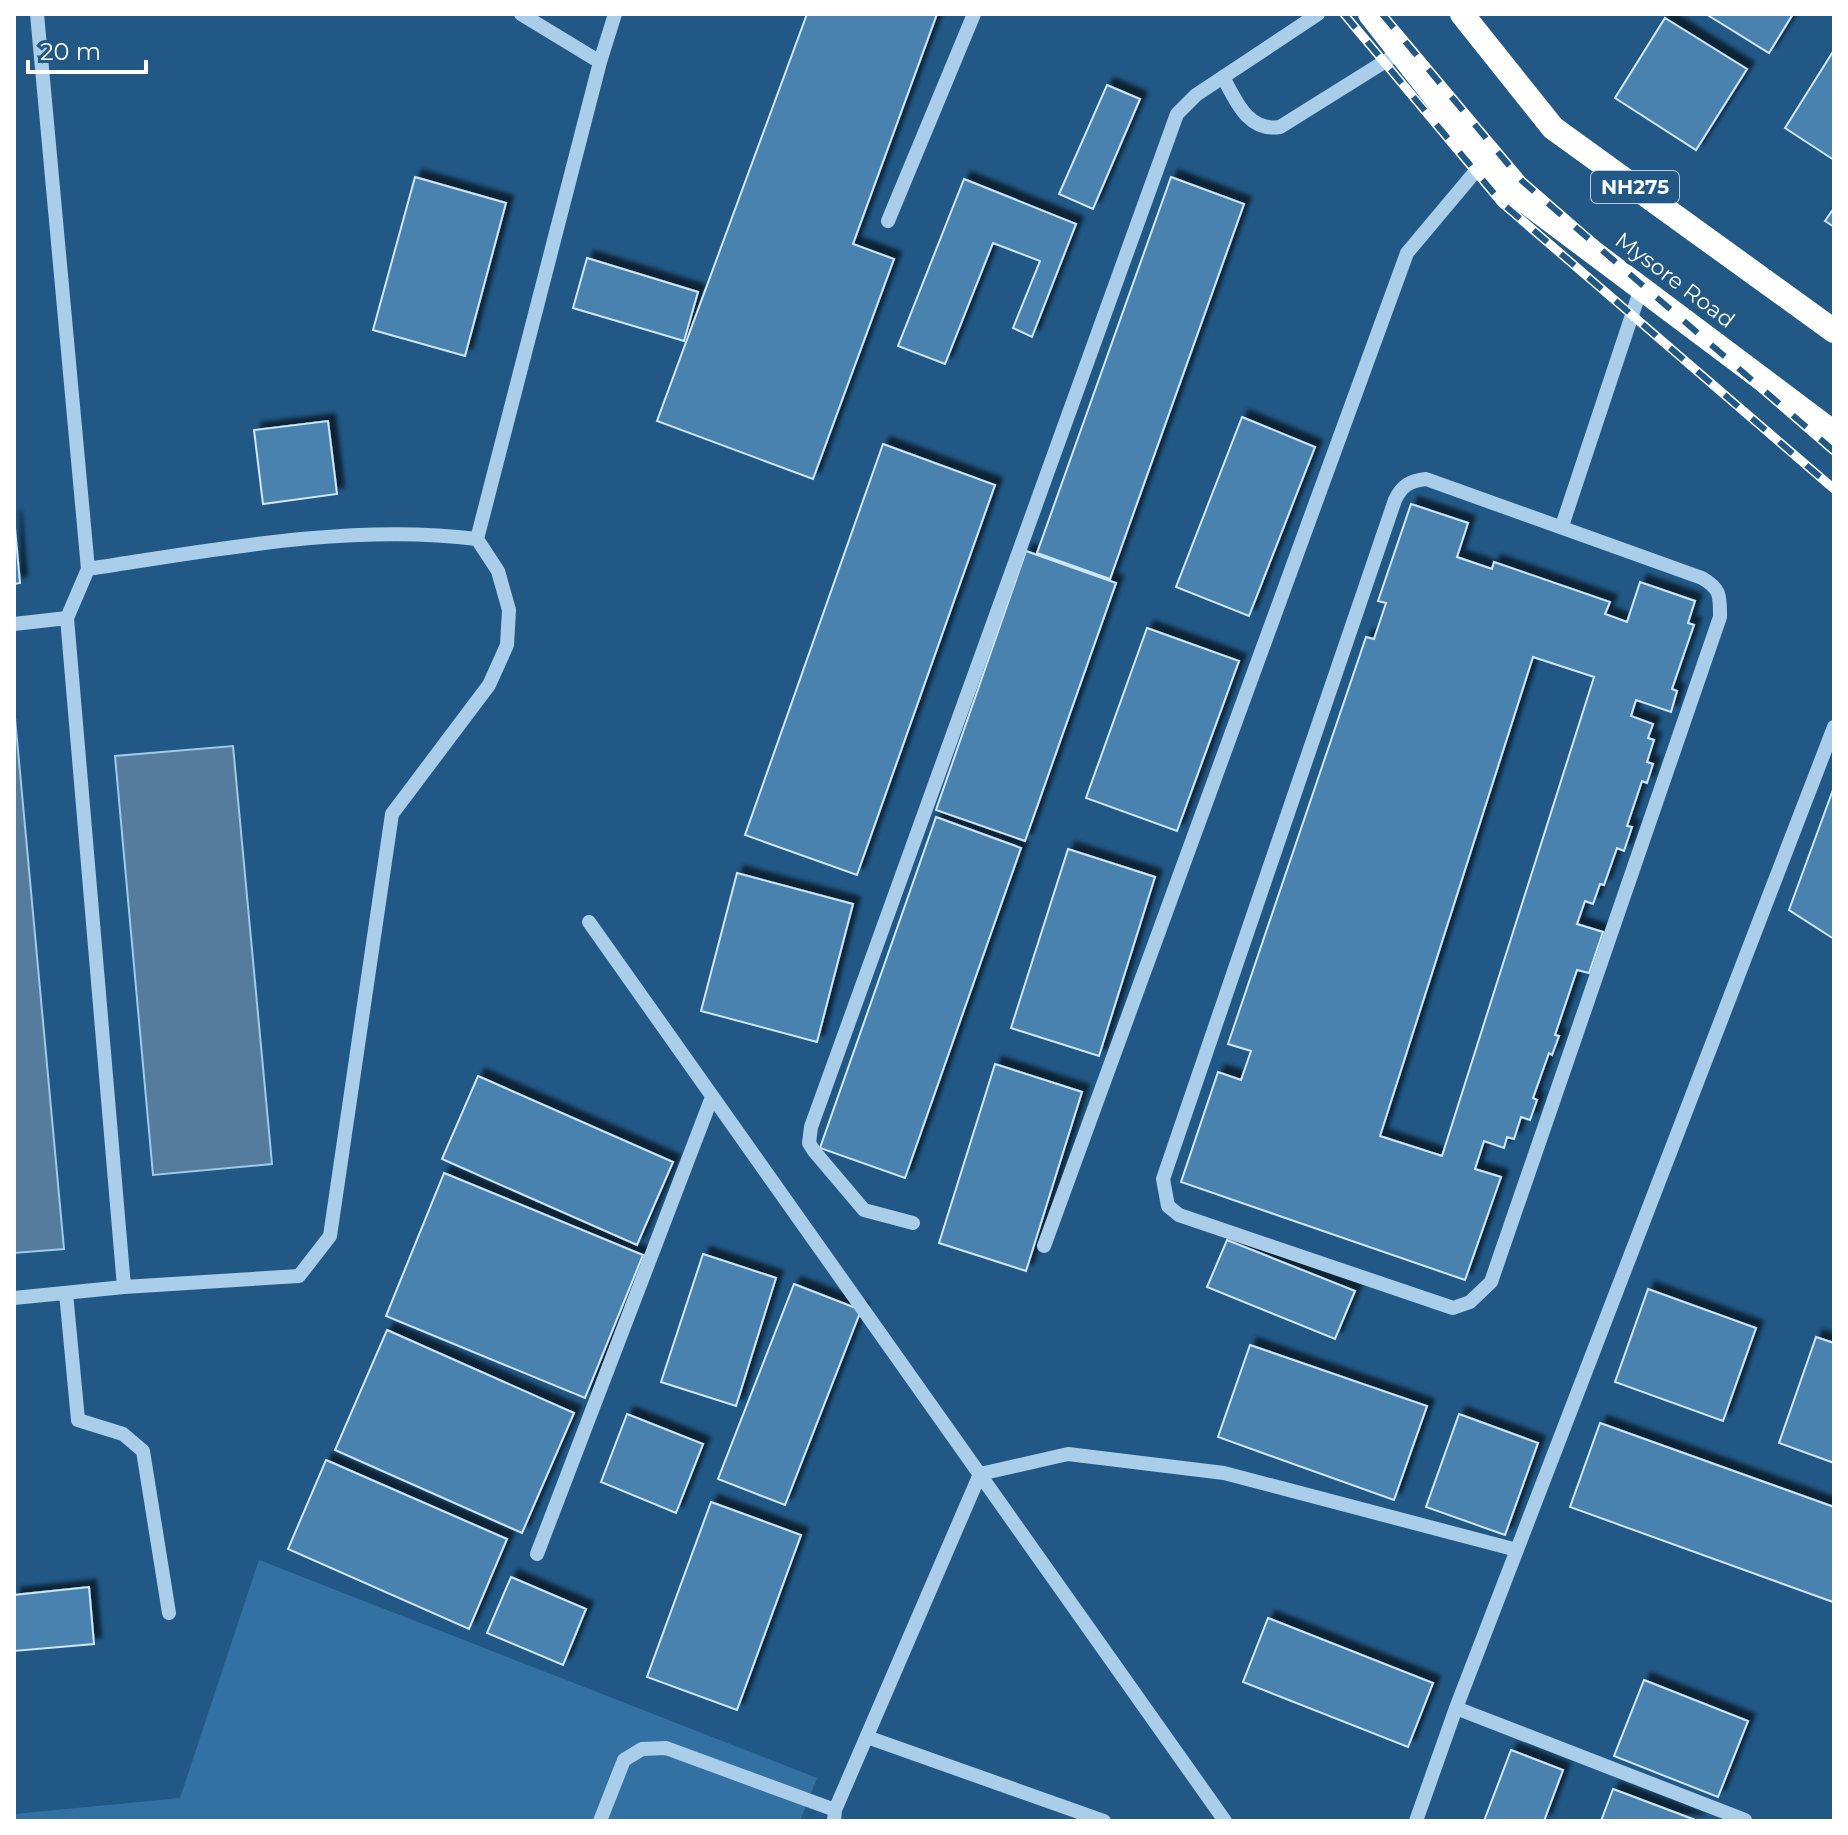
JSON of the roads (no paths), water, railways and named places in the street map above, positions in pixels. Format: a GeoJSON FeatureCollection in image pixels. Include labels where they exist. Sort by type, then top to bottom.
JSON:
{"type":"FeatureCollection","features":[{"type":"Feature","properties":{"kind":"highway","name":"Mysore Road"},"geometry":{"type":"LineString","coordinates":[[1370,14],[1506,187],[1834,433]]}},
{"type":"Feature","properties":{"kind":"highway","name":"NH275"},"geometry":{"type":"LineString","coordinates":[[1462,14],[1553,128],[1834,331]]}},
{"type":"Feature","properties":{"kind":"street"},"geometry":{"type":"LineString","coordinates":[[37,14],[88,569],[67,618],[124,1287]]}},
{"type":"Feature","properties":{"kind":"street"},"geometry":{"type":"LineString","coordinates":[[521,14],[600,62]]}},
{"type":"Feature","properties":{"kind":"street"},"geometry":{"type":"LineString","coordinates":[[14,1298],[124,1287],[299,1276],[330,1236],[392,814],[489,685],[507,645],[509,610],[498,571],[477,539],[615,14]]}},
{"type":"Feature","properties":{"kind":"street"},"geometry":{"type":"LineString","coordinates":[[888,221],[974,14]]}},
{"type":"Feature","properties":{"kind":"street"},"geometry":{"type":"LineString","coordinates":[[913,1223],[864,1210],[814,1151],[809,1143],[811,1127],[1177,114],[1186,102],[1318,14]]}},
{"type":"Feature","properties":{"kind":"street"},"geometry":{"type":"LineString","coordinates":[[1223,77],[1240,108],[1251,120],[1269,129],[1280,127],[1400,52]]}},
{"type":"Feature","properties":{"kind":"street"},"geometry":{"type":"LineString","coordinates":[[1044,1246],[1407,253],[1485,160]]}},
{"type":"Feature","properties":{"kind":"street"},"geometry":{"type":"LineString","coordinates":[[1562,526],[1641,288]]}},
{"type":"Feature","properties":{"kind":"street"},"geometry":{"type":"LineString","coordinates":[[1426,479],[1562,526],[1715,585],[1720,598],[1720,617],[1491,1282],[1470,1302],[1453,1308],[1179,1215],[1168,1206],[1163,1179],[1402,487],[1415,480],[1426,479]]}},
{"type":"Feature","properties":{"kind":"street"},"geometry":{"type":"LineString","coordinates":[[88,569],[265,541],[430,533],[477,539]]}},
{"type":"Feature","properties":{"kind":"street"},"geometry":{"type":"LineString","coordinates":[[14,624],[67,618]]}},
{"type":"Feature","properties":{"kind":"street"},"geometry":{"type":"LineString","coordinates":[[1416,1821],[1456,1708],[1834,727]]}},
{"type":"Feature","properties":{"kind":"street"},"geometry":{"type":"LineString","coordinates":[[589,922],[1225,1821]]}},
{"type":"Feature","properties":{"kind":"street"},"geometry":{"type":"LineString","coordinates":[[537,1554],[712,1097]]}},
{"type":"Feature","properties":{"kind":"street"},"geometry":{"type":"LineString","coordinates":[[66,1293],[78,1420],[123,1434],[143,1451],[169,1613]]}},
{"type":"Feature","properties":{"kind":"street"},"geometry":{"type":"LineString","coordinates":[[980,1474],[1068,1454],[1224,1473],[1517,1550]]}},
{"type":"Feature","properties":{"kind":"street"},"geometry":{"type":"LineString","coordinates":[[600,1821],[624,1760],[642,1749],[666,1748],[834,1816],[980,1474]]}},
{"type":"Feature","properties":{"kind":"street"},"geometry":{"type":"LineString","coordinates":[[1456,1708],[1745,1820]]}},
{"type":"Feature","properties":{"kind":"street"},"geometry":{"type":"LineString","coordinates":[[867,1737],[1104,1821]]}},
{"type":"Feature","properties":{"kind":"railway"},"geometry":{"type":"LineString","coordinates":[[1344,14],[1502,203],[1834,489]]}},
{"type":"Feature","properties":{"kind":"railway"},"geometry":{"type":"LineString","coordinates":[[1382,14],[1522,181],[1834,451]]}}]}
